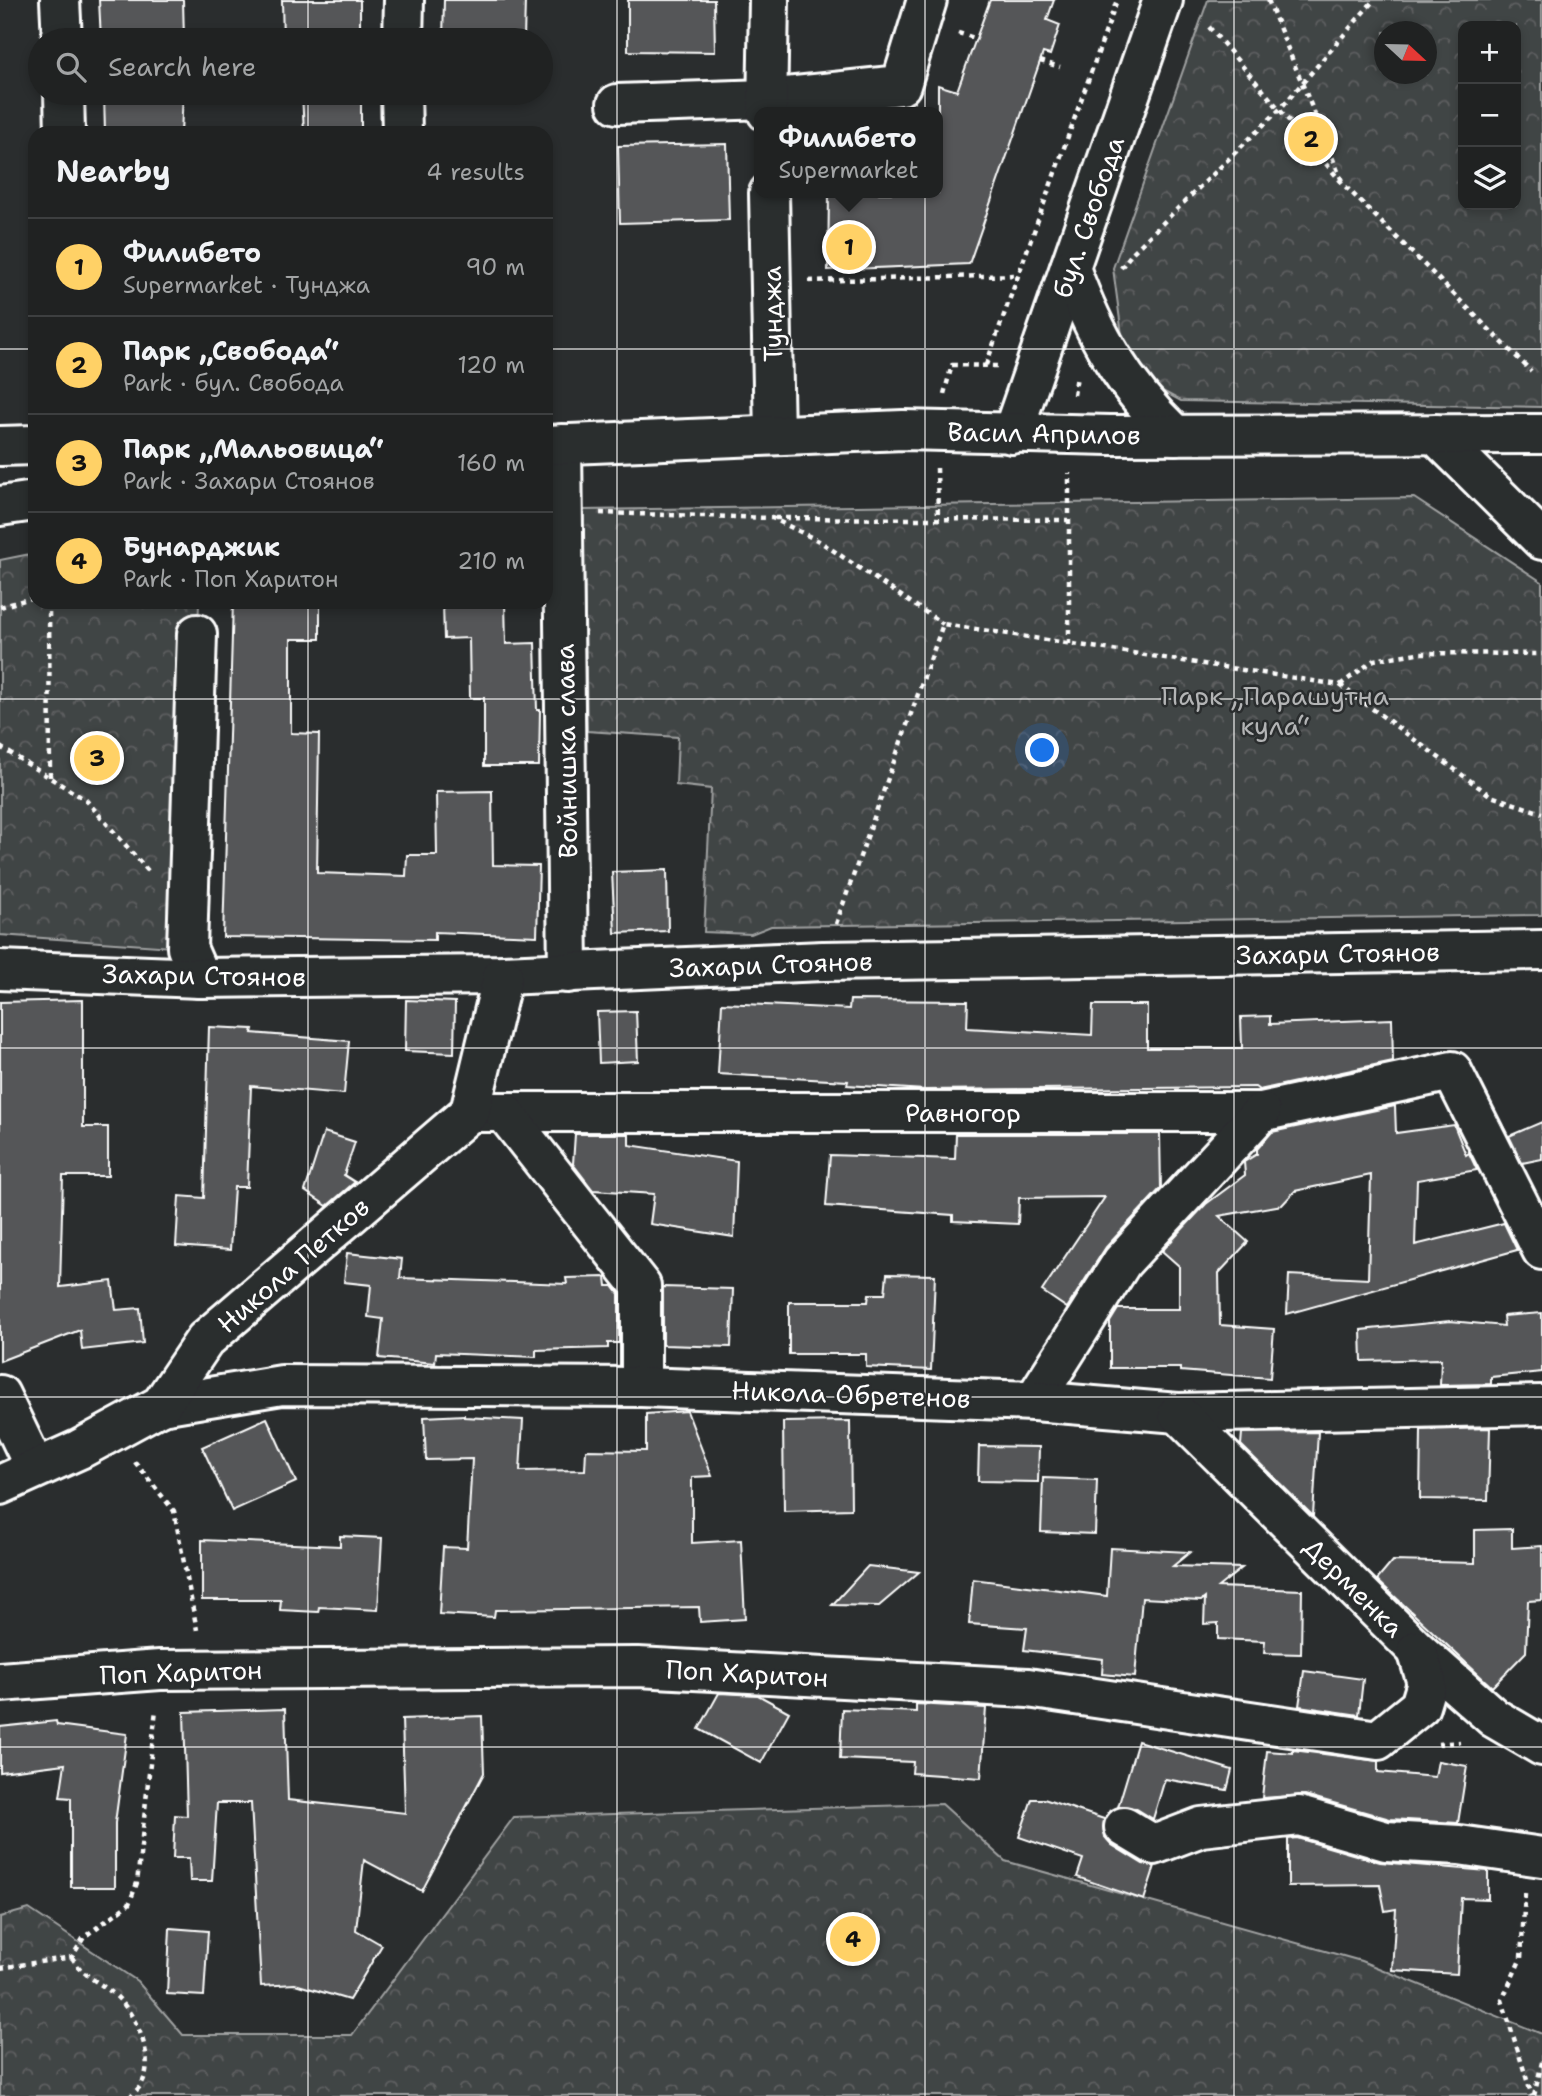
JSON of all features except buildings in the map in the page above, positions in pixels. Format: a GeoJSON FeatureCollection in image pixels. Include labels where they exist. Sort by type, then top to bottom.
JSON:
{"type":"FeatureCollection","features":[{"type":"Feature","properties":{"kind":"street"},"geometry":{"type":"LineString","coordinates":[[60,0],[61,28]]}},
{"type":"Feature","properties":{"kind":"street"},"geometry":{"type":"LineString","coordinates":[[403,28],[404,0]]}},
{"type":"Feature","properties":{"kind":"street"},"geometry":{"type":"LineString","coordinates":[[767,106],[769,0]]}},
{"type":"Feature","properties":{"kind":"street"},"geometry":{"type":"LineString","coordinates":[[617,104],[767,106],[901,85],[928,0]]}},
{"type":"Feature","properties":{"kind":"street","name":"бул. Свобода"},"geometry":{"type":"LineString","coordinates":[[1012,434],[1163,0]]}},
{"type":"Feature","properties":{"kind":"street"},"geometry":{"type":"LineString","coordinates":[[64,105],[65,126]]}},
{"type":"Feature","properties":{"kind":"street"},"geometry":{"type":"LineString","coordinates":[[401,105],[402,126]]}},
{"type":"Feature","properties":{"kind":"street","name":"Тунджа"},"geometry":{"type":"LineString","coordinates":[[769,198],[774,435]]}},
{"type":"Feature","properties":{"kind":"street"},"geometry":{"type":"LineString","coordinates":[[1070,268],[1101,343],[1148,409],[1175,435]]}},
{"type":"Feature","properties":{"kind":"street","name":"Васил Априлов"},"geometry":{"type":"LineString","coordinates":[[554,444],[903,430],[1012,434],[1542,434]]}},
{"type":"Feature","properties":{"kind":"street"},"geometry":{"type":"LineString","coordinates":[[1435,434],[1539,534]]}},
{"type":"Feature","properties":{"kind":"street","name":"Войнишка слава"},"geometry":{"type":"LineString","coordinates":[[554,444],[564,513],[568,973]]}},
{"type":"Feature","properties":{"kind":"street"},"geometry":{"type":"LineString","coordinates":[[0,446],[28,445]]}},
{"type":"Feature","properties":{"kind":"street"},"geometry":{"type":"LineString","coordinates":[[0,506],[28,502]]}},
{"type":"Feature","properties":{"kind":"street"},"geometry":{"type":"LineString","coordinates":[[197,634],[187,948],[200,978]]}},
{"type":"Feature","properties":{"kind":"street","name":"Захари Стоянов"},"geometry":{"type":"LineString","coordinates":[[0,970],[200,978],[503,975],[822,961],[1542,950]]}},
{"type":"Feature","properties":{"kind":"street"},"geometry":{"type":"LineString","coordinates":[[503,975],[487,1112],[640,1286],[641,1387]]}},
{"type":"Feature","properties":{"kind":"street","name":"Равногор"},"geometry":{"type":"LineString","coordinates":[[487,1112],[1261,1112],[1452,1071],[1542,1250]]}},
{"type":"Feature","properties":{"kind":"street","name":"Никола Петков"},"geometry":{"type":"LineString","coordinates":[[0,1485],[80,1449],[161,1405],[205,1340],[487,1112]]}},
{"type":"Feature","properties":{"kind":"street"},"geometry":{"type":"LineString","coordinates":[[1034,1401],[1122,1262],[1261,1112]]}},
{"type":"Feature","properties":{"kind":"street","name":"Никола Обретенов"},"geometry":{"type":"LineString","coordinates":[[161,1405],[282,1385],[641,1387],[1034,1401],[1178,1413],[1542,1405]]}},
{"type":"Feature","properties":{"kind":"street"},"geometry":{"type":"LineString","coordinates":[[0,1395],[35,1468]]}},
{"type":"Feature","properties":{"kind":"street","name":"Дерменка"},"geometry":{"type":"LineString","coordinates":[[1178,1413],[1417,1650],[1494,1718],[1542,1746]]}},
{"type":"Feature","properties":{"kind":"street","name":"Поп Харитон"},"geometry":{"type":"LineString","coordinates":[[0,1682],[160,1670],[638,1667],[1028,1688],[1378,1740],[1420,1706],[1427,1683],[1417,1650]]}},
{"type":"Feature","properties":{"kind":"street"},"geometry":{"type":"LineString","coordinates":[[1124,1827],[1154,1844],[1201,1827],[1299,1816],[1386,1841],[1460,1844],[1535,1857]]}},
{"type":"Feature","properties":{"kind":"path"},"geometry":{"type":"LineString","coordinates":[[952,365],[985,365],[1117,0]]}},
{"type":"Feature","properties":{"kind":"path"},"geometry":{"type":"LineString","coordinates":[[1268,0],[1344,185]]}},
{"type":"Feature","properties":{"kind":"path"},"geometry":{"type":"LineString","coordinates":[[1121,268],[1133,252],[1280,109],[1374,0]]}},
{"type":"Feature","properties":{"kind":"path"},"geometry":{"type":"LineString","coordinates":[[1209,27],[1344,185],[1531,371]]}},
{"type":"Feature","properties":{"kind":"path"},"geometry":{"type":"LineString","coordinates":[[1040,61],[1060,67]]}},
{"type":"Feature","properties":{"kind":"path"},"geometry":{"type":"LineString","coordinates":[[771,282],[1018,275]]}},
{"type":"Feature","properties":{"kind":"path"},"geometry":{"type":"LineString","coordinates":[[564,513],[772,518],[1068,520],[1069,644]]}},
{"type":"Feature","properties":{"kind":"path"},"geometry":{"type":"LineString","coordinates":[[772,518],[819,541],[943,624],[1340,685],[1491,796],[1542,814]]}},
{"type":"Feature","properties":{"kind":"path"},"geometry":{"type":"LineString","coordinates":[[0,607],[28,599]]}},
{"type":"Feature","properties":{"kind":"path"},"geometry":{"type":"LineString","coordinates":[[49,609],[50,778]]}},
{"type":"Feature","properties":{"kind":"path"},"geometry":{"type":"LineString","coordinates":[[822,961],[943,624]]}},
{"type":"Feature","properties":{"kind":"path"},"geometry":{"type":"LineString","coordinates":[[1340,685],[1374,660],[1417,653],[1542,654]]}},
{"type":"Feature","properties":{"kind":"path"},"geometry":{"type":"LineString","coordinates":[[0,747],[86,800],[158,882]]}},
{"type":"Feature","properties":{"kind":"path"},"geometry":{"type":"LineString","coordinates":[[80,1449],[135,1462],[174,1511],[205,1670]]}},
{"type":"Feature","properties":{"kind":"path"},"geometry":{"type":"LineString","coordinates":[[72,1957],[84,1937],[130,1904],[137,1883],[160,1670]]}},
{"type":"Feature","properties":{"kind":"path"},"geometry":{"type":"LineString","coordinates":[[1533,2096],[1502,2000],[1521,1958],[1535,1857]]}},
{"type":"Feature","properties":{"kind":"path"},"geometry":{"type":"LineString","coordinates":[[0,1968],[72,1957]]}},
{"type":"Feature","properties":{"kind":"path"},"geometry":{"type":"LineString","coordinates":[[72,1957],[79,1971],[118,1998],[141,2032],[146,2059],[143,2082],[131,2096]]}},
{"type":"Feature","properties":{"kind":"path"},"geometry":{"type":"LineString","coordinates":[[1533,2096],[1542,2062]]}},
{"type":"Feature","properties":{"kind":"green space"},"geometry":{"type":"Polygon","coordinates":[[[1208,0],[1542,0],[1542,407],[1181,401],[1153,386],[1123,343],[1113,268],[1208,0]]]}},
{"type":"Feature","properties":{"kind":"green space","name":"Парк „Парашутна кула“"},"geometry":{"type":"Polygon","coordinates":[[[1414,498],[1542,582],[1542,915],[771,926],[751,934],[704,932],[711,789],[676,785],[678,737],[587,731],[583,510],[1414,498]]]}},
{"type":"Feature","properties":{"kind":"green space"},"geometry":{"type":"Polygon","coordinates":[[[28,554],[28,609],[199,609],[187,948],[0,935],[0,560],[28,554]]]}},
{"type":"Feature","properties":{"kind":"green space"},"geometry":{"type":"Polygon","coordinates":[[[942,1804],[1005,1861],[1361,1961],[1542,2034],[1542,2096],[0,2096],[0,1917],[29,1909],[137,1981],[183,2035],[352,2035],[514,1817],[942,1804]]]}},
{"type":"Feature","properties":{"kind":"place","name":"Парк „Свобода“"},"geometry":{"type":"Point","coordinates":[1311,139]}},
{"type":"Feature","properties":{"kind":"place","name":"Филибето"},"geometry":{"type":"Point","coordinates":[849,247]}},
{"type":"Feature","properties":{"kind":"place","name":"Парк „Мальовица“"},"geometry":{"type":"Point","coordinates":[97,758]}},
{"type":"Feature","properties":{"kind":"place","name":"Бунарджик"},"geometry":{"type":"Point","coordinates":[853,1939]}}]}
